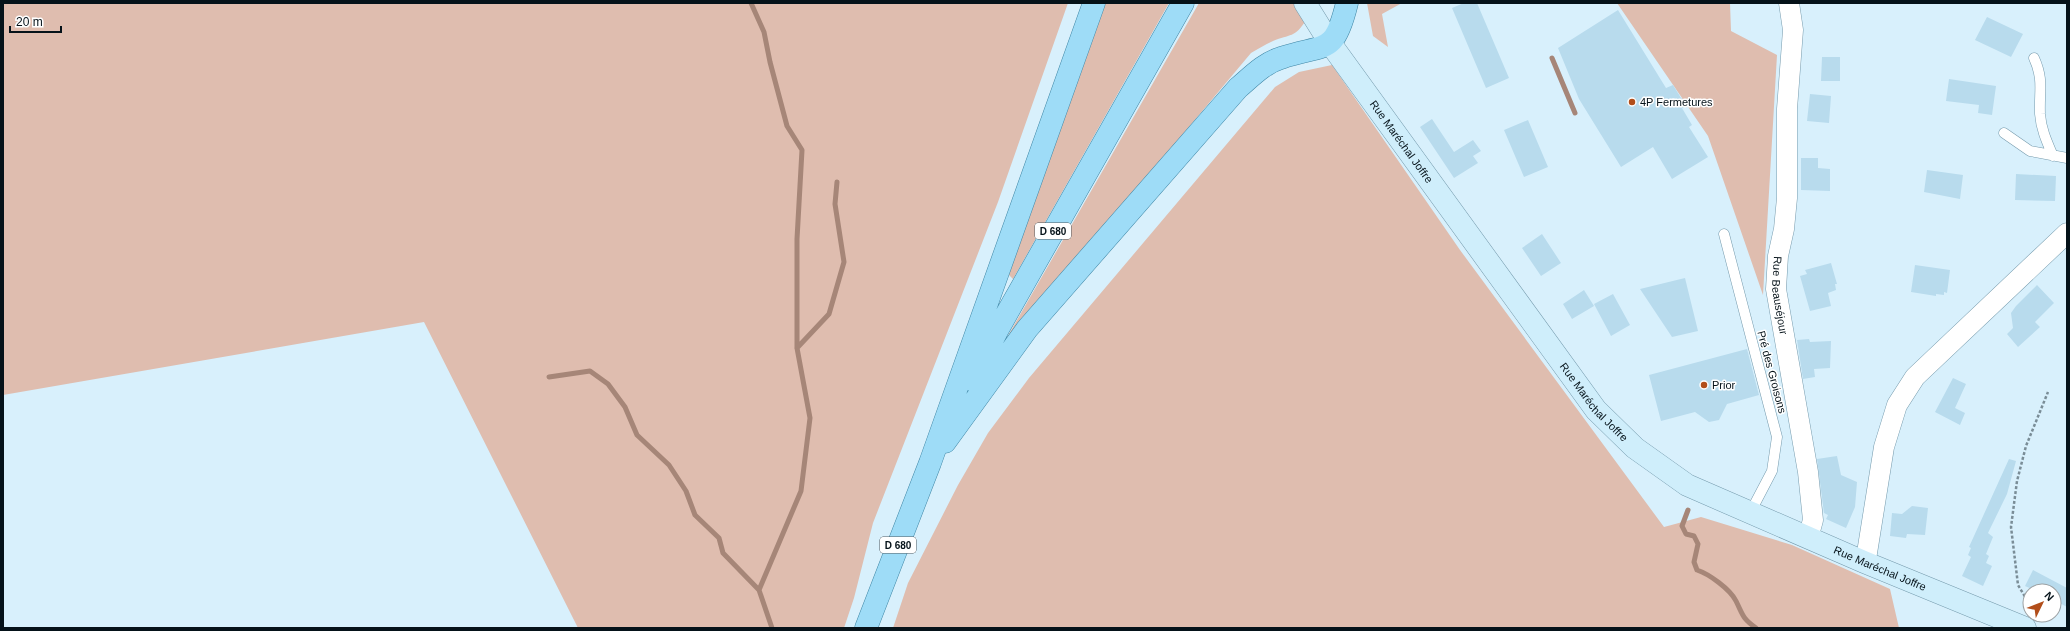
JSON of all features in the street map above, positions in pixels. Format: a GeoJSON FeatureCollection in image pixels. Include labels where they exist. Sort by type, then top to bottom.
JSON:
{"type":"FeatureCollection","features":[{"type":"Feature","properties":{"kind":"main road"},"geometry":{"type":"LineString","coordinates":[[930,463],[1094,3]]}},
{"type":"Feature","properties":{"kind":"main road","name":"D 680"},"geometry":{"type":"LineString","coordinates":[[866,628],[930,463],[998,329],[1183,3]]}},
{"type":"Feature","properties":{"kind":"main road","name":"Rue Maréchal Joffre"},"geometry":{"type":"LineString","coordinates":[[1305,3],[1330,43],[1596,410],[1635,448],[1687,485],[1864,562],[2025,628]]}},
{"type":"Feature","properties":{"kind":"main road"},"geometry":{"type":"LineString","coordinates":[[930,463],[1027,329],[1238,88],[1265,65],[1280,58],[1325,47],[1330,43],[1341,26],[1347,3]]}},
{"type":"Feature","properties":{"kind":"street","name":"Rue Beauséjour"},"geometry":{"type":"LineString","coordinates":[[1789,3],[1793,30],[1788,109],[1787,198],[1784,229],[1778,256],[1776,289],[1808,472],[1813,520],[1808,538]]}},
{"type":"Feature","properties":{"kind":"street"},"geometry":{"type":"LineString","coordinates":[[1864,562],[1867,553],[1884,447],[1896,405],[1915,377],[2067,233]]}},
{"type":"Feature","properties":{"kind":"lane"},"geometry":{"type":"LineString","coordinates":[[2034,58],[2040,71],[2040,112],[2042,132],[2053,156]]}},
{"type":"Feature","properties":{"kind":"lane"},"geometry":{"type":"LineString","coordinates":[[2004,133],[2030,151],[2067,158]]}},
{"type":"Feature","properties":{"kind":"lane","name":"Pré des Groisons"},"geometry":{"type":"LineString","coordinates":[[1724,234],[1777,437],[1772,471],[1750,513]]}},
{"type":"Feature","properties":{"kind":"path"},"geometry":{"type":"LineString","coordinates":[[2022,592],[2018,585],[2011,526],[2017,481],[2026,446],[2048,392]]}},
{"type":"Feature","properties":{"kind":"shaded area"},"geometry":{"type":"Polygon","coordinates":[[[3,3],[1068,3],[998,202],[873,523],[854,598],[844,628],[578,628],[424,322],[3,395],[3,3]]]}},
{"type":"Feature","properties":{"kind":"shaded area"},"geometry":{"type":"Polygon","coordinates":[[[1103,3],[1169,3],[1013,279],[1007,273],[1103,3]]]}},
{"type":"Feature","properties":{"kind":"shaded area"},"geometry":{"type":"Polygon","coordinates":[[[1199,3],[1294,3],[1306,20],[1299,30],[1292,35],[1270,42],[1251,53],[1005,346],[1009,334],[1199,3]]]}},
{"type":"Feature","properties":{"kind":"shaded area"},"geometry":{"type":"Polygon","coordinates":[[[1367,3],[1402,3],[1382,14],[1388,47],[1373,36],[1367,3]]]}},
{"type":"Feature","properties":{"kind":"shaded area"},"geometry":{"type":"Polygon","coordinates":[[[1617,3],[1730,3],[1731,31],[1777,55],[1763,295],[1708,136],[1617,3]]]}},
{"type":"Feature","properties":{"kind":"shaded area"},"geometry":{"type":"Polygon","coordinates":[[[1332,65],[1460,250],[1664,527],[1701,517],[1792,545],[1890,589],[1899,628],[893,628],[908,583],[958,485],[988,433],[1029,378],[1275,87],[1299,72],[1332,65]]]}},
{"type":"Feature","properties":{"kind":"building"},"geometry":{"type":"Polygon","coordinates":[[[1464,3],[1477,3],[1509,78],[1486,88],[1452,8],[1464,3]]]}},
{"type":"Feature","properties":{"kind":"building","name":"4P Fermetures"},"geometry":{"type":"Polygon","coordinates":[[[1618,10],[1666,88],[1673,85],[1686,106],[1682,108],[1692,125],[1689,127],[1708,157],[1672,179],[1653,147],[1621,167],[1579,99],[1558,48],[1618,10]]]}},
{"type":"Feature","properties":{"kind":"building"},"geometry":{"type":"Polygon","coordinates":[[[1987,17],[2023,34],[2011,57],[1975,40],[1987,17]]]}},
{"type":"Feature","properties":{"kind":"building"},"geometry":{"type":"Polygon","coordinates":[[[1822,57],[1840,57],[1840,81],[1821,81],[1822,57]]]}},
{"type":"Feature","properties":{"kind":"building"},"geometry":{"type":"Polygon","coordinates":[[[1949,79],[1996,86],[1992,115],[1978,113],[1979,105],[1946,101],[1949,79]]]}},
{"type":"Feature","properties":{"kind":"building"},"geometry":{"type":"Polygon","coordinates":[[[1810,94],[1831,96],[1829,123],[1807,121],[1810,94]]]}},
{"type":"Feature","properties":{"kind":"building"},"geometry":{"type":"Polygon","coordinates":[[[1432,119],[1454,152],[1473,140],[1481,151],[1473,156],[1478,163],[1454,178],[1420,127],[1432,119]]]}},
{"type":"Feature","properties":{"kind":"building"},"geometry":{"type":"Polygon","coordinates":[[[1528,120],[1548,167],[1524,177],[1504,130],[1528,120]]]}},
{"type":"Feature","properties":{"kind":"building"},"geometry":{"type":"Polygon","coordinates":[[[1801,158],[1818,158],[1818,168],[1830,169],[1830,191],[1801,190],[1801,158]]]}},
{"type":"Feature","properties":{"kind":"building"},"geometry":{"type":"Polygon","coordinates":[[[1927,170],[1963,175],[1960,199],[1924,192],[1927,170]]]}},
{"type":"Feature","properties":{"kind":"building"},"geometry":{"type":"Polygon","coordinates":[[[2016,174],[2056,176],[2055,201],[2015,200],[2016,174]]]}},
{"type":"Feature","properties":{"kind":"building"},"geometry":{"type":"Polygon","coordinates":[[[1542,234],[1561,263],[1541,276],[1522,248],[1542,234]]]}},
{"type":"Feature","properties":{"kind":"building"},"geometry":{"type":"Polygon","coordinates":[[[1831,263],[1837,284],[1835,284],[1836,290],[1828,293],[1831,306],[1810,311],[1800,276],[1807,274],[1805,270],[1831,263]]]}},
{"type":"Feature","properties":{"kind":"building"},"geometry":{"type":"Polygon","coordinates":[[[1915,265],[1950,270],[1947,293],[1944,292],[1944,295],[1936,294],[1936,296],[1911,292],[1915,265]]]}},
{"type":"Feature","properties":{"kind":"building"},"geometry":{"type":"Polygon","coordinates":[[[1685,278],[1698,331],[1672,337],[1640,289],[1685,278]]]}},
{"type":"Feature","properties":{"kind":"building"},"geometry":{"type":"Polygon","coordinates":[[[2037,285],[2054,303],[2035,322],[2040,327],[2018,347],[2007,334],[2013,328],[2011,313],[2037,285]]]}},
{"type":"Feature","properties":{"kind":"building"},"geometry":{"type":"Polygon","coordinates":[[[1584,290],[1594,306],[1572,319],[1563,304],[1584,290]]]}},
{"type":"Feature","properties":{"kind":"building"},"geometry":{"type":"Polygon","coordinates":[[[1613,294],[1630,325],[1611,336],[1594,304],[1613,294]]]}},
{"type":"Feature","properties":{"kind":"building"},"geometry":{"type":"Polygon","coordinates":[[[1809,339],[1810,342],[1831,341],[1830,368],[1814,369],[1815,377],[1803,379],[1797,340],[1809,339]]]}},
{"type":"Feature","properties":{"kind":"building","name":"Prior"},"geometry":{"type":"Polygon","coordinates":[[[1747,349],[1759,395],[1727,404],[1719,420],[1709,422],[1695,412],[1661,421],[1649,375],[1747,349]]]}},
{"type":"Feature","properties":{"kind":"building"},"geometry":{"type":"Polygon","coordinates":[[[1953,378],[1966,384],[1955,408],[1965,413],[1960,425],[1935,412],[1953,378]]]}},
{"type":"Feature","properties":{"kind":"building"},"geometry":{"type":"Polygon","coordinates":[[[1837,456],[1841,475],[1857,482],[1855,507],[1846,528],[1826,519],[1828,515],[1824,513],[1817,459],[1837,456]]]}},
{"type":"Feature","properties":{"kind":"building"},"geometry":{"type":"Polygon","coordinates":[[[2009,459],[2016,461],[2007,494],[1988,533],[1993,537],[1986,554],[1989,556],[1986,563],[1992,566],[1983,586],[1962,576],[1971,557],[1968,555],[1971,548],[1969,547],[2009,459]]]}},
{"type":"Feature","properties":{"kind":"building"},"geometry":{"type":"Polygon","coordinates":[[[1912,506],[1928,508],[1925,535],[1907,534],[1906,538],[1890,536],[1892,513],[1902,514],[1912,506]]]}},
{"type":"Feature","properties":{"kind":"building"},"geometry":{"type":"Polygon","coordinates":[[[2033,570],[2058,583],[2026,583],[2033,570]]]}},
{"type":"Feature","properties":{"kind":"building"},"geometry":{"type":"Polygon","coordinates":[[[2062,585],[2067,588],[2067,607],[2062,604],[2062,585]]]}},
{"type":"Feature","properties":{"kind":"waterway"},"geometry":{"type":"LineString","coordinates":[[751,3],[764,32],[770,62],[787,126],[802,150],[797,239],[797,348],[810,418],[801,491],[759,590],[772,628]]}},
{"type":"Feature","properties":{"kind":"waterway"},"geometry":{"type":"LineString","coordinates":[[1552,58],[1575,113]]}},
{"type":"Feature","properties":{"kind":"waterway"},"geometry":{"type":"LineString","coordinates":[[797,348],[829,314],[844,262],[835,204],[837,182]]}},
{"type":"Feature","properties":{"kind":"waterway"},"geometry":{"type":"LineString","coordinates":[[549,377],[590,371],[608,384],[625,407],[637,435],[669,465],[686,491],[695,515],[719,538],[723,553],[759,590]]}},
{"type":"Feature","properties":{"kind":"waterway"},"geometry":{"type":"LineString","coordinates":[[1688,510],[1682,526],[1686,534],[1694,536],[1698,544],[1694,562],[1697,570],[1713,578],[1724,587],[1733,596],[1745,619],[1756,628]]}},
{"type":"Feature","properties":{"kind":"place","name":"4P Fermetures"},"geometry":{"type":"Point","coordinates":[1632,102]}},
{"type":"Feature","properties":{"kind":"place","name":"Prior"},"geometry":{"type":"Point","coordinates":[1704,385]}}]}
